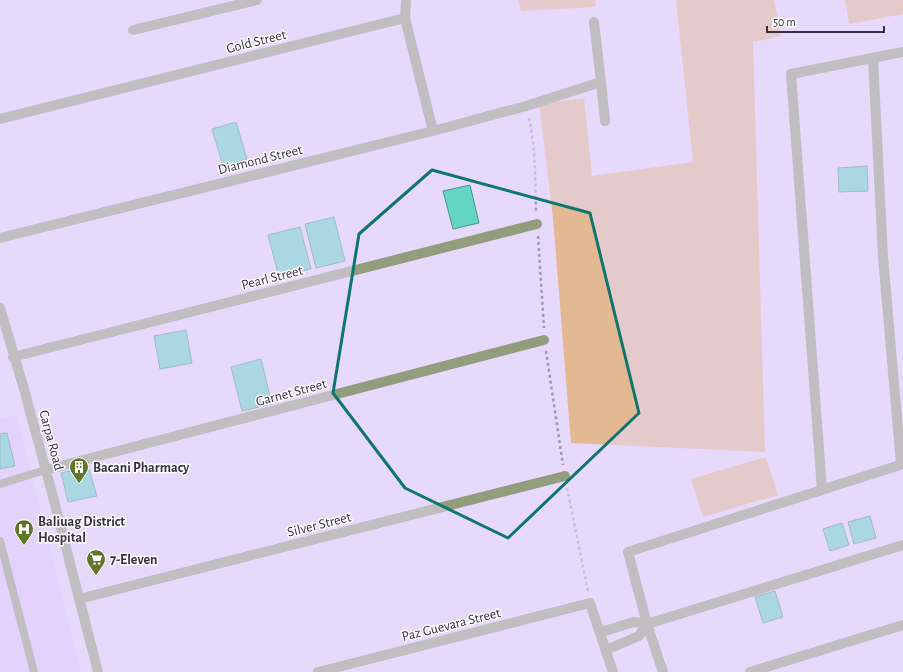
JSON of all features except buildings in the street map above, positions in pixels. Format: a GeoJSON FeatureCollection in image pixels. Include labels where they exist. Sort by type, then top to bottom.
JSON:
{"type":"FeatureCollection","features":[{"type":"Feature","properties":{"kind":"street"},"geometry":{"type":"LineString","coordinates":[[133,30],[257,0]]}},
{"type":"Feature","properties":{"kind":"street"},"geometry":{"type":"LineString","coordinates":[[406,0],[406,18],[433,131]]}},
{"type":"Feature","properties":{"kind":"street","name":"Gold Street"},"geometry":{"type":"LineString","coordinates":[[0,119],[406,18]]}},
{"type":"Feature","properties":{"kind":"street"},"geometry":{"type":"LineString","coordinates":[[594,22],[605,121]]}},
{"type":"Feature","properties":{"kind":"street"},"geometry":{"type":"LineString","coordinates":[[822,490],[791,74],[903,52]]}},
{"type":"Feature","properties":{"kind":"street"},"geometry":{"type":"LineString","coordinates":[[663,672],[647,624],[628,552],[902,464],[883,258],[873,58]]}},
{"type":"Feature","properties":{"kind":"street","name":"Diamond Street"},"geometry":{"type":"LineString","coordinates":[[0,238],[433,131],[526,106],[601,82]]}},
{"type":"Feature","properties":{"kind":"street","name":"Pearl Street"},"geometry":{"type":"LineString","coordinates":[[13,357],[537,224]]}},
{"type":"Feature","properties":{"kind":"street","name":"Carpa Road"},"geometry":{"type":"LineString","coordinates":[[0,308],[13,357],[24,389],[98,672]]}},
{"type":"Feature","properties":{"kind":"street","name":"Garnet Street"},"geometry":{"type":"LineString","coordinates":[[45,470],[544,340]]}},
{"type":"Feature","properties":{"kind":"street","name":"Silver Street"},"geometry":{"type":"LineString","coordinates":[[79,599],[565,476]]}},
{"type":"Feature","properties":{"kind":"street"},"geometry":{"type":"LineString","coordinates":[[601,632],[634,622],[647,624],[903,545]]}},
{"type":"Feature","properties":{"kind":"street"},"geometry":{"type":"LineString","coordinates":[[590,603],[601,632],[613,672]]}},
{"type":"Feature","properties":{"kind":"street","name":"Paz Guevara Street"},"geometry":{"type":"LineString","coordinates":[[318,672],[590,603]]}},
{"type":"Feature","properties":{"kind":"street"},"geometry":{"type":"LineString","coordinates":[[606,650],[639,636],[647,624]]}},
{"type":"Feature","properties":{"kind":"street"},"geometry":{"type":"LineString","coordinates":[[750,672],[903,625]]}},
{"type":"Feature","properties":{"kind":"lane"},"geometry":{"type":"LineString","coordinates":[[0,484],[45,470]]}},
{"type":"Feature","properties":{"kind":"lane"},"geometry":{"type":"LineString","coordinates":[[0,541],[34,672]]}},
{"type":"Feature","properties":{"kind":"path"},"geometry":{"type":"LineString","coordinates":[[526,106],[532,131],[535,164],[544,340],[565,476],[590,603]]}},
{"type":"Feature","properties":{"kind":"highlighted area"},"geometry":{"type":"Polygon","coordinates":[[[432,170],[590,213],[639,413],[508,538],[405,488],[333,393],[359,234],[432,170]]]}},
{"type":"Feature","properties":{"kind":"shaded area"},"geometry":{"type":"Polygon","coordinates":[[[518,0],[595,0],[596,7],[521,11],[518,0]]]}},
{"type":"Feature","properties":{"kind":"shaded area"},"geometry":{"type":"Polygon","coordinates":[[[676,0],[774,0],[781,36],[753,42],[765,452],[571,443],[553,218],[539,104],[584,98],[592,176],[693,162],[676,0]]]}},
{"type":"Feature","properties":{"kind":"shaded area"},"geometry":{"type":"Polygon","coordinates":[[[845,0],[903,0],[903,14],[849,24],[845,0]]]}},
{"type":"Feature","properties":{"kind":"shaded area","name":"Baliuag District Hospital"},"geometry":{"type":"Polygon","coordinates":[[[16,415],[81,672],[0,672],[0,419],[16,415]]]}},
{"type":"Feature","properties":{"kind":"shaded area"},"geometry":{"type":"Polygon","coordinates":[[[766,457],[778,495],[703,517],[691,479],[766,457]]]}},
{"type":"Feature","properties":{"kind":"place","name":"Bacani Pharmacy"},"geometry":{"type":"Point","coordinates":[79,484]}},
{"type":"Feature","properties":{"kind":"place","name":"Baliuag District Hospital"},"geometry":{"type":"Point","coordinates":[24,546]}},
{"type":"Feature","properties":{"kind":"place","name":"7-Eleven"},"geometry":{"type":"Point","coordinates":[96,576]}}]}
